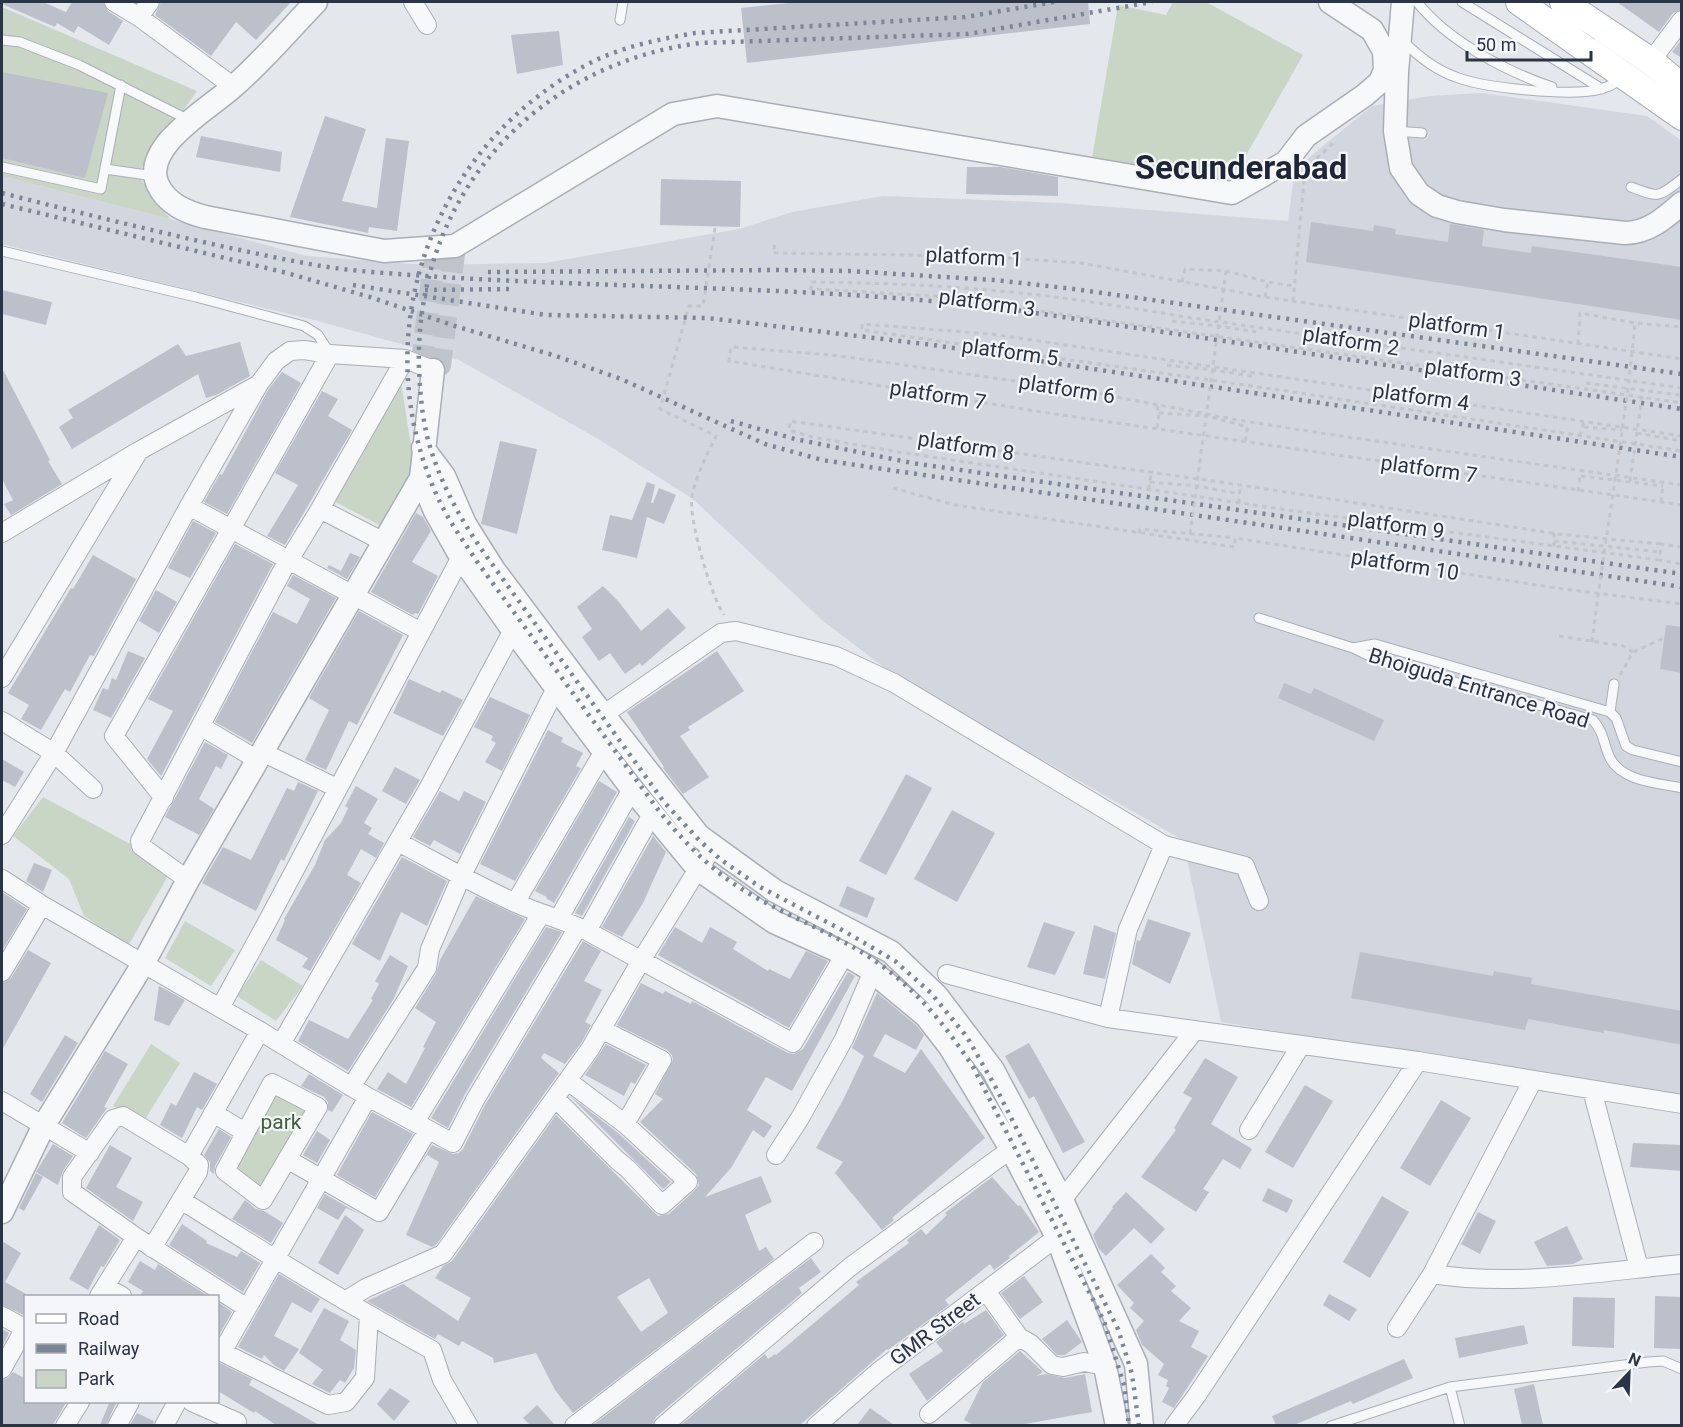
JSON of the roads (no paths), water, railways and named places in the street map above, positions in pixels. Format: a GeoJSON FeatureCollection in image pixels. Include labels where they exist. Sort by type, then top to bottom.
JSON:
{"type":"FeatureCollection","features":[{"type":"Feature","properties":{"kind":"main road"},"geometry":{"type":"LineString","coordinates":[[1519,2],[1677,90]]}},
{"type":"Feature","properties":{"kind":"main road"},"geometry":{"type":"LineString","coordinates":[[1563,2],[1638,68],[1682,117]]}},
{"type":"Feature","properties":{"kind":"street"},"geometry":{"type":"LineString","coordinates":[[114,2],[139,17],[234,87]]}},
{"type":"Feature","properties":{"kind":"street"},"geometry":{"type":"LineString","coordinates":[[139,17],[150,2]]}},
{"type":"Feature","properties":{"kind":"street"},"geometry":{"type":"LineString","coordinates":[[316,2],[234,87],[167,143],[156,162],[154,176],[163,194],[186,212],[384,251],[455,246],[673,114],[717,106],[1232,193],[1286,162],[1306,136],[1380,82],[1385,70],[1384,51],[1372,30],[1347,5]]}},
{"type":"Feature","properties":{"kind":"street"},"geometry":{"type":"LineString","coordinates":[[413,2],[427,25]]}},
{"type":"Feature","properties":{"kind":"street"},"geometry":{"type":"LineString","coordinates":[[1403,2],[1395,131],[1401,168],[1419,194],[1437,206],[1457,212],[1504,220],[1625,233],[1638,233],[1651,227],[1682,202]]}},
{"type":"Feature","properties":{"kind":"street"},"geometry":{"type":"LineString","coordinates":[[1638,68],[1682,20]]}},
{"type":"Feature","properties":{"kind":"street"},"geometry":{"type":"LineString","coordinates":[[2,835],[54,753],[189,507],[259,384],[276,361],[290,351],[304,350],[405,359],[433,370],[421,478],[188,880],[143,964],[44,1125],[2,1212]]}},
{"type":"Feature","properties":{"kind":"street"},"geometry":{"type":"LineString","coordinates":[[164,798],[114,735],[330,354]]}},
{"type":"Feature","properties":{"kind":"street"},"geometry":{"type":"LineString","coordinates":[[188,880],[141,846],[140,841],[289,561],[405,359]]}},
{"type":"Feature","properties":{"kind":"street"},"geometry":{"type":"LineString","coordinates":[[3,528],[259,384]]}},
{"type":"Feature","properties":{"kind":"street"},"geometry":{"type":"LineString","coordinates":[[423,448],[444,476],[465,524],[468,549],[513,630],[563,679]]}},
{"type":"Feature","properties":{"kind":"street"},"geometry":{"type":"LineString","coordinates":[[2,678],[138,452]]}},
{"type":"Feature","properties":{"kind":"street"},"geometry":{"type":"LineString","coordinates":[[421,478],[435,511],[468,549],[494,570],[563,679],[595,722],[699,836],[775,891],[891,952],[932,1008],[993,1070],[1062,1200],[1136,1364],[1142,1425]]}},
{"type":"Feature","properties":{"kind":"street"},"geometry":{"type":"LineString","coordinates":[[189,507],[421,632]]}},
{"type":"Feature","properties":{"kind":"street"},"geometry":{"type":"LineString","coordinates":[[320,509],[384,542]]}},
{"type":"Feature","properties":{"kind":"street"},"geometry":{"type":"LineString","coordinates":[[220,1008],[421,632],[468,549]]}},
{"type":"Feature","properties":{"kind":"street"},"geometry":{"type":"LineString","coordinates":[[281,1044],[398,842],[513,630]]}},
{"type":"Feature","properties":{"kind":"street"},"geometry":{"type":"LineString","coordinates":[[595,722],[721,633],[736,631],[836,656],[894,683],[1164,845],[1245,866],[1258,901]]}},
{"type":"Feature","properties":{"kind":"street"},"geometry":{"type":"LineString","coordinates":[[351,1087],[427,968],[430,949],[462,875],[563,679]]}},
{"type":"Feature","properties":{"kind":"street"},"geometry":{"type":"LineString","coordinates":[[2,721],[54,753],[93,789]]}},
{"type":"Feature","properties":{"kind":"street"},"geometry":{"type":"LineString","coordinates":[[595,722],[604,751],[698,869],[774,922],[845,954],[932,1008],[950,1047],[1011,1149],[1056,1237],[1105,1366],[1117,1425]]}},
{"type":"Feature","properties":{"kind":"street"},"geometry":{"type":"LineString","coordinates":[[202,727],[260,756],[337,788]]}},
{"type":"Feature","properties":{"kind":"street"},"geometry":{"type":"LineString","coordinates":[[515,903],[604,751]]}},
{"type":"Feature","properties":{"kind":"street"},"geometry":{"type":"LineString","coordinates":[[287,1160],[379,1212],[422,1126],[550,916],[632,789]]}},
{"type":"Feature","properties":{"kind":"street"},"geometry":{"type":"LineString","coordinates":[[2,879],[368,1097],[453,1143],[475,1100],[583,929],[652,814]]}},
{"type":"Feature","properties":{"kind":"street"},"geometry":{"type":"LineString","coordinates":[[398,842],[515,903],[583,929],[794,1043],[845,954]]}},
{"type":"Feature","properties":{"kind":"street"},"geometry":{"type":"LineString","coordinates":[[1108,1018],[1128,929],[1164,845]]}},
{"type":"Feature","properties":{"kind":"street"},"geometry":{"type":"LineString","coordinates":[[345,1300],[366,1288],[443,1254],[568,1081],[698,869],[714,847]]}},
{"type":"Feature","properties":{"kind":"street"},"geometry":{"type":"LineString","coordinates":[[2,972],[42,904]]}},
{"type":"Feature","properties":{"kind":"street"},"geometry":{"type":"LineString","coordinates":[[776,1155],[800,1118],[844,1039],[880,946]]}},
{"type":"Feature","properties":{"kind":"street"},"geometry":{"type":"LineString","coordinates":[[947,974],[1108,1018],[1418,1061],[1682,1104]]}},
{"type":"Feature","properties":{"kind":"street"},"geometry":{"type":"LineString","coordinates":[[601,1029],[662,1060],[625,1124]]}},
{"type":"Feature","properties":{"kind":"street"},"geometry":{"type":"LineString","coordinates":[[1062,1200],[1195,1030]]}},
{"type":"Feature","properties":{"kind":"street"},"geometry":{"type":"LineString","coordinates":[[189,1156],[260,1031]]}},
{"type":"Feature","properties":{"kind":"street"},"geometry":{"type":"LineString","coordinates":[[1249,1130],[1301,1045]]}},
{"type":"Feature","properties":{"kind":"street"},"geometry":{"type":"LineString","coordinates":[[1174,1425],[1204,1385],[1418,1061]]}},
{"type":"Feature","properties":{"kind":"street"},"geometry":{"type":"LineString","coordinates":[[1397,1328],[1432,1274],[1533,1080]]}},
{"type":"Feature","properties":{"kind":"street"},"geometry":{"type":"LineString","coordinates":[[555,1098],[662,1204],[688,1182],[625,1124],[568,1081]]}},
{"type":"Feature","properties":{"kind":"street"},"geometry":{"type":"LineString","coordinates":[[272,1083],[318,1107],[264,1200],[225,1171],[245,1132],[272,1083]]}},
{"type":"Feature","properties":{"kind":"street"},"geometry":{"type":"LineString","coordinates":[[1592,1090],[1638,1268]]}},
{"type":"Feature","properties":{"kind":"street"},"geometry":{"type":"LineString","coordinates":[[368,1097],[220,1351],[328,1405],[346,1402],[365,1378],[369,1316]]}},
{"type":"Feature","properties":{"kind":"street"},"geometry":{"type":"LineString","coordinates":[[2,1101],[90,1153]]}},
{"type":"Feature","properties":{"kind":"street"},"geometry":{"type":"LineString","coordinates":[[213,1113],[245,1132]]}},
{"type":"Feature","properties":{"kind":"street"},"geometry":{"type":"LineString","coordinates":[[152,1248],[198,1173],[199,1165],[189,1156],[123,1116],[113,1119],[72,1177],[72,1192],[152,1248],[247,1308]]}},
{"type":"Feature","properties":{"kind":"street"},"geometry":{"type":"LineString","coordinates":[[663,1425],[850,1267],[1011,1149]]}},
{"type":"Feature","properties":{"kind":"street"},"geometry":{"type":"LineString","coordinates":[[181,1200],[275,1260],[369,1316],[432,1350],[442,1380],[468,1425]]}},
{"type":"Feature","properties":{"kind":"street"},"geometry":{"type":"LineString","coordinates":[[117,1295],[102,1292],[136,1237]]}},
{"type":"Feature","properties":{"kind":"street","name":"GMR Street"},"geometry":{"type":"LineString","coordinates":[[816,1425],[878,1372],[1056,1237]]}},
{"type":"Feature","properties":{"kind":"street"},"geometry":{"type":"LineString","coordinates":[[574,1425],[814,1242]]}},
{"type":"Feature","properties":{"kind":"street"},"geometry":{"type":"LineString","coordinates":[[1432,1274],[1463,1279],[1559,1278],[1682,1264]]}},
{"type":"Feature","properties":{"kind":"street"},"geometry":{"type":"LineString","coordinates":[[986,1291],[1019,1336],[1031,1344],[1052,1365],[1063,1367],[1084,1362],[1105,1366]]}},
{"type":"Feature","properties":{"kind":"street"},"geometry":{"type":"LineString","coordinates":[[2,1316],[24,1327]]}},
{"type":"Feature","properties":{"kind":"street"},"geometry":{"type":"LineString","coordinates":[[2,1369],[24,1330]]}},
{"type":"Feature","properties":{"kind":"street"},"geometry":{"type":"LineString","coordinates":[[929,1414],[1019,1336]]}},
{"type":"Feature","properties":{"kind":"street"},"geometry":{"type":"LineString","coordinates":[[65,1425],[79,1403]]}},
{"type":"Feature","properties":{"kind":"street"},"geometry":{"type":"LineString","coordinates":[[117,1425],[129,1403]]}},
{"type":"Feature","properties":{"kind":"street"},"geometry":{"type":"LineString","coordinates":[[164,1425],[176,1403]]}},
{"type":"Feature","properties":{"kind":"street"},"geometry":{"type":"LineString","coordinates":[[196,1403],[237,1422]]}},
{"type":"Feature","properties":{"kind":"lane"},"geometry":{"type":"LineString","coordinates":[[620,20],[623,2]]}},
{"type":"Feature","properties":{"kind":"lane"},"geometry":{"type":"LineString","coordinates":[[1417,2],[1438,22],[1504,69],[1569,93]]}},
{"type":"Feature","properties":{"kind":"lane"},"geometry":{"type":"LineString","coordinates":[[1462,2],[1602,89]]}},
{"type":"Feature","properties":{"kind":"lane"},"geometry":{"type":"LineString","coordinates":[[1400,38],[1427,63],[1456,78],[1476,83],[1569,93],[1602,89],[1638,68],[1588,36]]}},
{"type":"Feature","properties":{"kind":"lane"},"geometry":{"type":"LineString","coordinates":[[2,40],[20,42],[79,65],[191,121]]}},
{"type":"Feature","properties":{"kind":"lane"},"geometry":{"type":"LineString","coordinates":[[2,167],[101,189],[121,85]]}},
{"type":"Feature","properties":{"kind":"lane"},"geometry":{"type":"LineString","coordinates":[[1395,131],[1422,133]]}},
{"type":"Feature","properties":{"kind":"lane"},"geometry":{"type":"LineString","coordinates":[[105,169],[154,176]]}},
{"type":"Feature","properties":{"kind":"lane"},"geometry":{"type":"LineString","coordinates":[[1631,187],[1656,196],[1662,195],[1682,179]]}},
{"type":"Feature","properties":{"kind":"lane"},"geometry":{"type":"LineString","coordinates":[[2,251],[196,297],[304,326],[318,335],[330,354]]}},
{"type":"Feature","properties":{"kind":"lane"},"geometry":{"type":"LineString","coordinates":[[1259,618],[1353,648],[1375,644],[1610,712],[1616,718],[1626,746],[1633,750],[1682,762]]}},
{"type":"Feature","properties":{"kind":"lane","name":"Bhoiguda Entrance Road"},"geometry":{"type":"LineString","coordinates":[[1353,648],[1382,662],[1593,720],[1601,729],[1611,759],[1618,768],[1633,777],[1682,788]]}},
{"type":"Feature","properties":{"kind":"lane"},"geometry":{"type":"LineString","coordinates":[[1610,712],[1614,684]]}},
{"type":"Feature","properties":{"kind":"lane"},"geometry":{"type":"LineString","coordinates":[[1331,1425],[1450,1387],[1648,1362],[1664,1361],[1682,1369]]}},
{"type":"Feature","properties":{"kind":"lane"},"geometry":{"type":"LineString","coordinates":[[1450,1387],[1460,1425]]}},
{"type":"Feature","properties":{"kind":"tunnel"},"geometry":{"type":"LineString","coordinates":[[436,247],[422,361],[433,370],[440,365],[455,246]]}},
{"type":"Feature","properties":{"kind":"railway"},"geometry":{"type":"LineString","coordinates":[[1054,2],[965,17],[695,33],[631,47],[594,61],[539,95],[493,138],[456,188],[429,243],[412,302],[407,364],[414,427],[438,499],[478,563],[656,807],[686,842],[732,883],[762,901],[852,946],[885,968],[923,1002],[964,1053],[1104,1321],[1124,1385],[1129,1426]]}},
{"type":"Feature","properties":{"kind":"railway"},"geometry":{"type":"LineString","coordinates":[[1139,1426],[1132,1374],[1118,1329],[995,1086],[967,1037],[931,993],[895,961],[760,887],[720,859],[664,802],[468,530],[445,486],[428,440],[419,368],[423,306],[437,249],[462,196],[495,150],[537,110],[585,79],[640,56],[700,43],[968,34],[1152,2]]}},
{"type":"Feature","properties":{"kind":"railway"},"geometry":{"type":"LineString","coordinates":[[2,193],[225,247],[344,269],[442,277],[847,295],[1009,309],[1682,409]]}},
{"type":"Feature","properties":{"kind":"railway"},"geometry":{"type":"LineString","coordinates":[[2,204],[287,273],[370,297],[621,379],[765,444],[822,460],[1682,587]]}},
{"type":"Feature","properties":{"kind":"railway"},"geometry":{"type":"LineString","coordinates":[[488,272],[849,271],[994,280],[1074,289],[1682,374]]}},
{"type":"Feature","properties":{"kind":"railway"},"geometry":{"type":"LineString","coordinates":[[353,285],[546,315],[707,318],[933,345],[1682,457]]}},
{"type":"Feature","properties":{"kind":"railway"},"geometry":{"type":"LineString","coordinates":[[425,290],[512,289]]}},
{"type":"Feature","properties":{"kind":"railway"},"geometry":{"type":"LineString","coordinates":[[731,421],[795,439],[912,463],[1682,574]]}},
{"type":"Feature","properties":{"kind":"district","name":"Secunderabad"},"geometry":{"type":"Point","coordinates":[1241,167]}},
{"type":"Feature","properties":{"kind":"park label","name":"park"},"geometry":{"type":"Point","coordinates":[281,1122]}}]}
